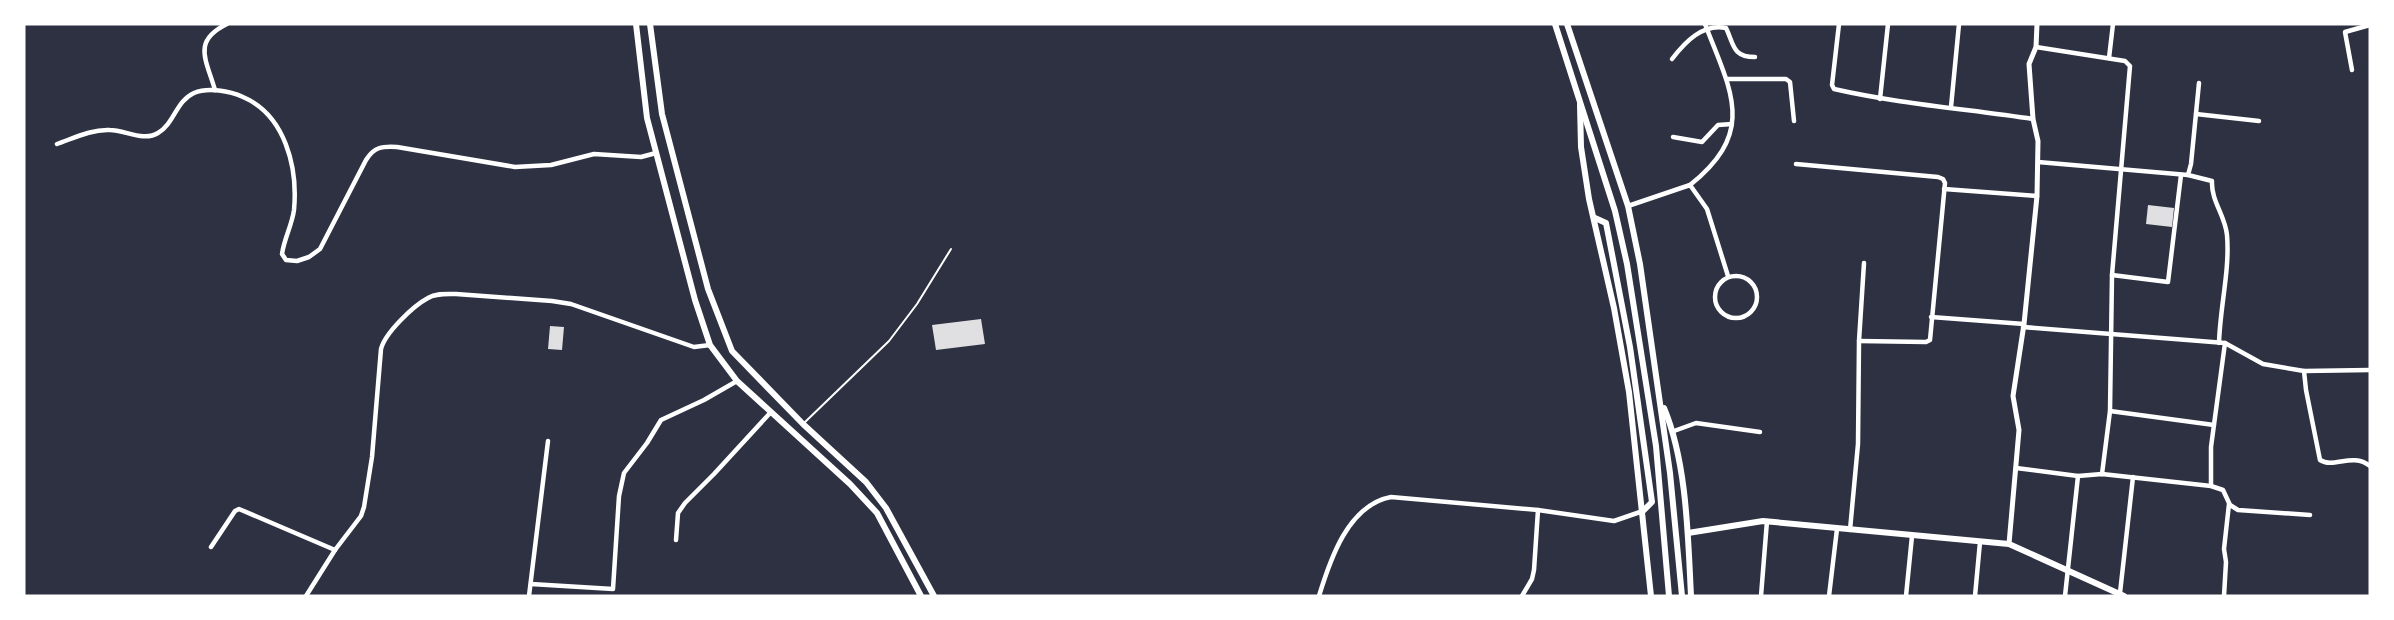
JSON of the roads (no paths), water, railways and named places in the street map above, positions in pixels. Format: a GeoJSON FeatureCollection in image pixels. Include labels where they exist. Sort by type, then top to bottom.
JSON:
{"type":"FeatureCollection","features":[{"type":"Feature","properties":{"kind":"main road"},"geometry":{"type":"LineString","coordinates":[[636,24],[647,118],[695,300],[710,345],[737,381],[850,484],[877,513],[921,596]]}},
{"type":"Feature","properties":{"kind":"main road"},"geometry":{"type":"LineString","coordinates":[[650,24],[662,114],[708,289],[732,351],[803,424],[866,482],[886,508],[934,596]]}},
{"type":"Feature","properties":{"kind":"main road"},"geometry":{"type":"LineString","coordinates":[[1556,24],[1615,211],[1627,264],[1656,446],[1669,596]]}},
{"type":"Feature","properties":{"kind":"main road"},"geometry":{"type":"LineString","coordinates":[[1567,24],[1628,206],[1640,264],[1670,473],[1682,596]]}},
{"type":"Feature","properties":{"kind":"main road"},"geometry":{"type":"LineString","coordinates":[[1580,98],[1581,147],[1589,199],[1595,218],[1629,392],[1651,596]]}},
{"type":"Feature","properties":{"kind":"main road"},"geometry":{"type":"LineString","coordinates":[[1659,397],[1674,431],[1688,533],[1691,596]]}},
{"type":"Feature","properties":{"kind":"main road"},"geometry":{"type":"LineString","coordinates":[[1688,533],[1767,521],[2009,544],[2122,595]]}},
{"type":"Feature","properties":{"kind":"street"},"geometry":{"type":"LineString","coordinates":[[215,90],[204,45],[211,32],[227,24]]}},
{"type":"Feature","properties":{"kind":"street"},"geometry":{"type":"LineString","coordinates":[[1839,24],[1833,88],[1880,99],[2033,120]]}},
{"type":"Feature","properties":{"kind":"street"},"geometry":{"type":"LineString","coordinates":[[1880,99],[1888,24]]}},
{"type":"Feature","properties":{"kind":"street"},"geometry":{"type":"LineString","coordinates":[[1951,107],[1959,24]]}},
{"type":"Feature","properties":{"kind":"street"},"geometry":{"type":"LineString","coordinates":[[2009,544],[2019,430],[2013,396],[2024,325],[2037,196],[2038,141],[2033,120],[2029,64],[2036,47],[2037,24]]}},
{"type":"Feature","properties":{"kind":"street"},"geometry":{"type":"LineString","coordinates":[[2109,58],[2113,24]]}},
{"type":"Feature","properties":{"kind":"street"},"geometry":{"type":"LineString","coordinates":[[2352,70],[2345,32],[2370,25]]}},
{"type":"Feature","properties":{"kind":"street"},"geometry":{"type":"LineString","coordinates":[[1628,206],[1690,185],[1718,158],[1728,139],[1732,124],[1733,100],[1706,26]]}},
{"type":"Feature","properties":{"kind":"street"},"geometry":{"type":"LineString","coordinates":[[1672,59],[1706,26],[1726,28],[1733,48],[1746,57],[1755,57]]}},
{"type":"Feature","properties":{"kind":"street"},"geometry":{"type":"LineString","coordinates":[[2036,47],[2125,61],[2130,66],[2112,274],[2110,411],[2102,474]]}},
{"type":"Feature","properties":{"kind":"street"},"geometry":{"type":"LineString","coordinates":[[1727,79],[1786,79],[1790,82],[1794,121]]}},
{"type":"Feature","properties":{"kind":"street"},"geometry":{"type":"LineString","coordinates":[[2188,175],[2199,83]]}},
{"type":"Feature","properties":{"kind":"street"},"geometry":{"type":"LineString","coordinates":[[57,144],[99,130],[114,130],[148,137],[158,134],[185,99],[195,93],[215,90],[250,100],[266,111],[278,125],[285,142],[294,185],[294,210],[282,254],[286,260],[291,262],[304,259],[320,249],[366,160],[380,147],[397,147],[515,167],[551,165],[594,154],[641,157],[656,153]]}},
{"type":"Feature","properties":{"kind":"street"},"geometry":{"type":"LineString","coordinates":[[2196,114],[2259,121]]}},
{"type":"Feature","properties":{"kind":"street"},"geometry":{"type":"LineString","coordinates":[[1673,137],[1702,142],[1718,126],[1732,124]]}},
{"type":"Feature","properties":{"kind":"street"},"geometry":{"type":"LineString","coordinates":[[2038,162],[2188,175],[2212,181],[2211,190],[2226,228],[2227,250],[2222,343],[2210,458],[2211,486]]}},
{"type":"Feature","properties":{"kind":"street"},"geometry":{"type":"LineString","coordinates":[[1796,164],[1943,179],[1944,189],[1929,341],[1859,341]]}},
{"type":"Feature","properties":{"kind":"street"},"geometry":{"type":"LineString","coordinates":[[2112,274],[2168,282],[2181,176]]}},
{"type":"Feature","properties":{"kind":"street"},"geometry":{"type":"LineString","coordinates":[[1690,185],[1710,215],[1728,276]]}},
{"type":"Feature","properties":{"kind":"street"},"geometry":{"type":"LineString","coordinates":[[1944,189],[2037,196]]}},
{"type":"Feature","properties":{"kind":"street"},"geometry":{"type":"LineString","coordinates":[[1850,530],[1858,444],[1859,341],[1864,263]]}},
{"type":"Feature","properties":{"kind":"street"},"geometry":{"type":"LineString","coordinates":[[1728,276],[1744,277],[1757,291],[1756,305],[1747,315],[1728,316],[1718,308],[1716,289],[1728,276]]}},
{"type":"Feature","properties":{"kind":"street"},"geometry":{"type":"LineString","coordinates":[[306,596],[335,550],[361,516],[364,507],[372,457],[381,349],[384,339],[426,298],[456,294],[552,301],[591,310],[694,347],[710,345]]}},
{"type":"Feature","properties":{"kind":"street"},"geometry":{"type":"LineString","coordinates":[[1931,317],[2110,335],[2222,343],[2263,364],[2304,371],[2370,370]]}},
{"type":"Feature","properties":{"kind":"street"},"geometry":{"type":"LineString","coordinates":[[2304,371],[2320,460],[2326,464],[2354,459],[2370,466]]}},
{"type":"Feature","properties":{"kind":"street"},"geometry":{"type":"LineString","coordinates":[[531,584],[613,589],[619,496],[624,473],[661,420],[704,400],[737,381]]}},
{"type":"Feature","properties":{"kind":"street"},"geometry":{"type":"LineString","coordinates":[[2110,411],[2214,425]]}},
{"type":"Feature","properties":{"kind":"street"},"geometry":{"type":"LineString","coordinates":[[676,540],[678,513],[685,503],[771,412]]}},
{"type":"Feature","properties":{"kind":"street"},"geometry":{"type":"LineString","coordinates":[[1674,431],[1696,423],[1760,432]]}},
{"type":"Feature","properties":{"kind":"street"},"geometry":{"type":"LineString","coordinates":[[529,596],[548,441]]}},
{"type":"Feature","properties":{"kind":"street"},"geometry":{"type":"LineString","coordinates":[[2016,468],[2078,476],[2102,474],[2133,477],[2211,486],[2223,490],[2229,504],[2224,549],[2226,562],[2224,596]]}},
{"type":"Feature","properties":{"kind":"street"},"geometry":{"type":"LineString","coordinates":[[2065,596],[2078,476]]}},
{"type":"Feature","properties":{"kind":"street"},"geometry":{"type":"LineString","coordinates":[[2122,595],[2133,477]]}},
{"type":"Feature","properties":{"kind":"street"},"geometry":{"type":"LineString","coordinates":[[1319,596],[1329,564],[1348,530],[1368,506],[1380,499],[1403,498],[1538,510],[1614,521],[1643,511]]}},
{"type":"Feature","properties":{"kind":"street"},"geometry":{"type":"LineString","coordinates":[[2229,504],[2238,510],[2310,515]]}},
{"type":"Feature","properties":{"kind":"street"},"geometry":{"type":"LineString","coordinates":[[211,547],[236,510],[239,509],[335,550]]}},
{"type":"Feature","properties":{"kind":"street"},"geometry":{"type":"LineString","coordinates":[[1522,596],[1532,579],[1534,570],[1538,510]]}},
{"type":"Feature","properties":{"kind":"street"},"geometry":{"type":"LineString","coordinates":[[1761,596],[1767,521]]}},
{"type":"Feature","properties":{"kind":"street"},"geometry":{"type":"LineString","coordinates":[[1829,596],[1837,529]]}},
{"type":"Feature","properties":{"kind":"street"},"geometry":{"type":"LineString","coordinates":[[1906,596],[1912,536]]}},
{"type":"Feature","properties":{"kind":"street"},"geometry":{"type":"LineString","coordinates":[[1975,596],[1980,542]]}},
{"type":"Feature","properties":{"kind":"lane"},"geometry":{"type":"LineString","coordinates":[[803,424],[889,341],[917,304],[951,249]]}}]}
